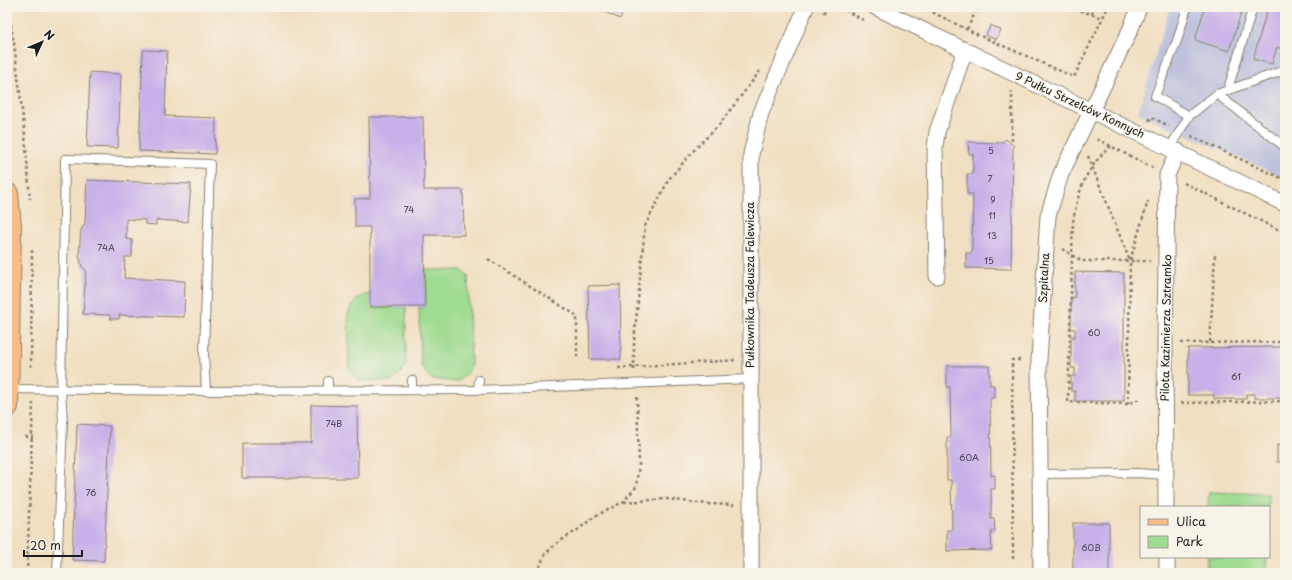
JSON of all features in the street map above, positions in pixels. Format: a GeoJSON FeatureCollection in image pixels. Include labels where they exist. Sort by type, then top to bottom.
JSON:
{"type":"FeatureCollection","features":[{"type":"Feature","properties":{"kind":"main road"},"geometry":{"type":"LineString","coordinates":[[7,194],[10,226],[7,398]]}},
{"type":"Feature","properties":{"kind":"street","name":"Pułkownika Tadeusza Falewicza"},"geometry":{"type":"LineString","coordinates":[[751,573],[750,154],[761,113],[786,50],[806,7]]}},
{"type":"Feature","properties":{"kind":"street","name":"9 Pułku Strzelców Konnych"},"geometry":{"type":"LineString","coordinates":[[875,7],[1174,149],[1285,204]]}},
{"type":"Feature","properties":{"kind":"street","name":"Szpitalna"},"geometry":{"type":"LineString","coordinates":[[1040,571],[1041,474],[1039,360],[1048,216],[1056,188],[1139,7]]}},
{"type":"Feature","properties":{"kind":"street"},"geometry":{"type":"LineString","coordinates":[[937,276],[936,132],[965,50]]}},
{"type":"Feature","properties":{"kind":"street","name":"Pilota Kazimierza Sztramko"},"geometry":{"type":"LineString","coordinates":[[1166,506],[1165,343],[1168,175],[1174,149]]}},
{"type":"Feature","properties":{"kind":"street"},"geometry":{"type":"LineString","coordinates":[[1167,558],[1167,573]]}},
{"type":"Feature","properties":{"kind":"lane"},"geometry":{"type":"LineString","coordinates":[[1187,7],[1178,38],[1155,96],[1189,116]]}},
{"type":"Feature","properties":{"kind":"lane"},"geometry":{"type":"LineString","coordinates":[[1228,90],[1253,7]]}},
{"type":"Feature","properties":{"kind":"lane"},"geometry":{"type":"LineString","coordinates":[[1174,149],[1179,130],[1189,116],[1216,94],[1285,70]]}},
{"type":"Feature","properties":{"kind":"lane"},"geometry":{"type":"LineString","coordinates":[[1216,94],[1285,147]]}},
{"type":"Feature","properties":{"kind":"lane"},"geometry":{"type":"LineString","coordinates":[[57,573],[63,422],[61,390],[65,159],[210,164],[204,354],[206,391]]}},
{"type":"Feature","properties":{"kind":"lane"},"geometry":{"type":"LineString","coordinates":[[7,398],[61,390],[206,391],[328,386],[478,390],[750,379]]}},
{"type":"Feature","properties":{"kind":"lane"},"geometry":{"type":"LineString","coordinates":[[412,380],[412,389]]}},
{"type":"Feature","properties":{"kind":"lane"},"geometry":{"type":"LineString","coordinates":[[478,390],[479,380]]}},
{"type":"Feature","properties":{"kind":"lane"},"geometry":{"type":"LineString","coordinates":[[1041,474],[1137,473],[1166,475]]}},
{"type":"Feature","properties":{"kind":"path"},"geometry":{"type":"LineString","coordinates":[[922,7],[1074,78],[1108,7]]}},
{"type":"Feature","properties":{"kind":"path"},"geometry":{"type":"LineString","coordinates":[[967,29],[978,7]]}},
{"type":"Feature","properties":{"kind":"path"},"geometry":{"type":"LineString","coordinates":[[1069,7],[1103,18]]}},
{"type":"Feature","properties":{"kind":"path"},"geometry":{"type":"LineString","coordinates":[[1092,14],[1094,7]]}},
{"type":"Feature","properties":{"kind":"path"},"geometry":{"type":"LineString","coordinates":[[537,573],[545,554],[557,543],[595,516],[623,502],[636,487],[640,464],[638,402],[634,384],[634,342],[644,226],[670,179],[695,149],[719,125],[756,74],[765,67]]}},
{"type":"Feature","properties":{"kind":"path"},"geometry":{"type":"LineString","coordinates":[[1012,86],[1012,141]]}},
{"type":"Feature","properties":{"kind":"path"},"geometry":{"type":"LineString","coordinates":[[1151,117],[1285,180]]}},
{"type":"Feature","properties":{"kind":"path"},"geometry":{"type":"LineString","coordinates":[[1092,137],[1157,170]]}},
{"type":"Feature","properties":{"kind":"path"},"geometry":{"type":"LineString","coordinates":[[1111,146],[1093,164],[1087,174],[1076,205],[1072,222],[1068,402],[1128,404],[1141,398]]}},
{"type":"Feature","properties":{"kind":"path"},"geometry":{"type":"LineString","coordinates":[[1087,153],[1093,164],[1130,261]]}},
{"type":"Feature","properties":{"kind":"path"},"geometry":{"type":"LineString","coordinates":[[1183,182],[1285,233]]}},
{"type":"Feature","properties":{"kind":"path"},"geometry":{"type":"LineString","coordinates":[[1128,404],[1130,261],[1148,200]]}},
{"type":"Feature","properties":{"kind":"path"},"geometry":{"type":"LineString","coordinates":[[1046,240],[1082,260],[1167,262]]}},
{"type":"Feature","properties":{"kind":"path"},"geometry":{"type":"LineString","coordinates":[[1210,342],[1215,255]]}},
{"type":"Feature","properties":{"kind":"path"},"geometry":{"type":"LineString","coordinates":[[488,259],[576,316],[577,359]]}},
{"type":"Feature","properties":{"kind":"path"},"geometry":{"type":"LineString","coordinates":[[1181,350],[1181,342],[1285,342]]}},
{"type":"Feature","properties":{"kind":"path"},"geometry":{"type":"LineString","coordinates":[[618,368],[739,360]]}},
{"type":"Feature","properties":{"kind":"path"},"geometry":{"type":"LineString","coordinates":[[1013,559],[1012,360],[1039,360]]}},
{"type":"Feature","properties":{"kind":"path"},"geometry":{"type":"LineString","coordinates":[[1181,395],[1181,403],[1285,401]]}},
{"type":"Feature","properties":{"kind":"path"},"geometry":{"type":"LineString","coordinates":[[27,573],[33,403]]}},
{"type":"Feature","properties":{"kind":"path"},"geometry":{"type":"LineString","coordinates":[[25,437],[32,437]]}},
{"type":"Feature","properties":{"kind":"path"},"geometry":{"type":"LineString","coordinates":[[623,502],[666,499],[707,504],[750,506]]}},
{"type":"Feature","properties":{"kind":"shaded area"},"geometry":{"type":"Polygon","coordinates":[[[1170,7],[1285,7],[1285,178],[1138,113],[1170,7]]]}},
{"type":"Feature","properties":{"kind":"green space"},"geometry":{"type":"Polygon","coordinates":[[[425,270],[461,270],[468,275],[471,365],[468,373],[457,382],[431,379],[421,366],[419,307],[425,307],[425,270]]]}},
{"type":"Feature","properties":{"kind":"green space"},"geometry":{"type":"Polygon","coordinates":[[[370,294],[371,307],[406,307],[406,365],[401,373],[392,381],[359,380],[349,367],[348,314],[356,301],[362,296],[370,294]]]}},
{"type":"Feature","properties":{"kind":"green space"},"geometry":{"type":"Polygon","coordinates":[[[1209,492],[1268,494],[1268,506],[1208,506],[1209,492]]]}},
{"type":"Feature","properties":{"kind":"green space"},"geometry":{"type":"Polygon","coordinates":[[[1207,558],[1267,558],[1266,573],[1207,573],[1207,558]]]}},
{"type":"Feature","properties":{"kind":"building"},"geometry":{"type":"Polygon","coordinates":[[[594,7],[625,7],[620,19],[594,7]]]}},
{"type":"Feature","properties":{"kind":"building"},"geometry":{"type":"Polygon","coordinates":[[[1205,7],[1243,7],[1229,51],[1195,40],[1205,7]]]}},
{"type":"Feature","properties":{"kind":"building"},"geometry":{"type":"Polygon","coordinates":[[[1268,7],[1285,7],[1285,50],[1277,47],[1272,64],[1253,59],[1268,7]]]}},
{"type":"Feature","properties":{"kind":"building"},"geometry":{"type":"Polygon","coordinates":[[[991,25],[1001,30],[996,40],[986,35],[991,25]]]}},
{"type":"Feature","properties":{"kind":"building"},"geometry":{"type":"Polygon","coordinates":[[[143,50],[167,51],[165,116],[216,118],[215,154],[139,151],[143,50]]]}},
{"type":"Feature","properties":{"kind":"building"},"geometry":{"type":"Polygon","coordinates":[[[90,72],[121,74],[118,148],[87,147],[90,72]]]}},
{"type":"Feature","properties":{"kind":"building"},"geometry":{"type":"Polygon","coordinates":[[[369,117],[423,117],[424,190],[463,190],[464,235],[424,235],[425,307],[370,307],[370,227],[355,227],[355,199],[370,198],[369,117]]]}},
{"type":"Feature","properties":{"kind":"building"},"geometry":{"type":"Polygon","coordinates":[[[1006,139],[1014,146],[1011,269],[966,268],[966,253],[972,253],[973,194],[967,194],[967,174],[973,174],[973,154],[969,154],[968,142],[1002,143],[1006,139]]]}},
{"type":"Feature","properties":{"kind":"building"},"geometry":{"type":"Polygon","coordinates":[[[87,180],[191,184],[188,222],[156,220],[156,225],[145,224],[145,220],[126,219],[126,239],[132,240],[132,257],[125,257],[124,278],[185,281],[184,317],[119,315],[119,319],[110,319],[110,315],[83,314],[86,270],[82,267],[79,255],[81,230],[85,223],[87,180]]]}},
{"type":"Feature","properties":{"kind":"building"},"geometry":{"type":"Polygon","coordinates":[[[1075,272],[1124,273],[1124,401],[1075,401],[1075,391],[1071,391],[1071,376],[1075,376],[1075,368],[1071,368],[1071,337],[1075,337],[1075,329],[1071,329],[1071,297],[1075,298],[1075,272]]]}},
{"type":"Feature","properties":{"kind":"building"},"geometry":{"type":"Polygon","coordinates":[[[620,285],[621,359],[590,359],[588,286],[620,285]]]}},
{"type":"Feature","properties":{"kind":"building"},"geometry":{"type":"Polygon","coordinates":[[[1285,347],[1285,394],[1283,398],[1254,398],[1254,394],[1246,394],[1246,399],[1214,399],[1214,395],[1188,395],[1188,348],[1285,347]]]}},
{"type":"Feature","properties":{"kind":"building"},"geometry":{"type":"Polygon","coordinates":[[[947,366],[989,366],[990,385],[994,385],[994,398],[990,398],[991,476],[995,475],[995,489],[991,489],[991,519],[994,519],[995,531],[991,532],[992,550],[947,551],[947,530],[952,530],[951,480],[947,480],[947,437],[951,437],[950,387],[947,387],[947,366]]]}},
{"type":"Feature","properties":{"kind":"building"},"geometry":{"type":"Polygon","coordinates":[[[311,405],[357,406],[358,478],[242,478],[242,443],[311,443],[311,405]]]}},
{"type":"Feature","properties":{"kind":"building"},"geometry":{"type":"Polygon","coordinates":[[[77,424],[110,426],[104,561],[72,560],[77,424]]]}},
{"type":"Feature","properties":{"kind":"building"},"geometry":{"type":"Polygon","coordinates":[[[1277,445],[1285,445],[1285,462],[1277,462],[1277,445]]]}},
{"type":"Feature","properties":{"kind":"building"},"geometry":{"type":"Polygon","coordinates":[[[1073,523],[1109,523],[1109,573],[1073,573],[1073,523]]]}}]}
